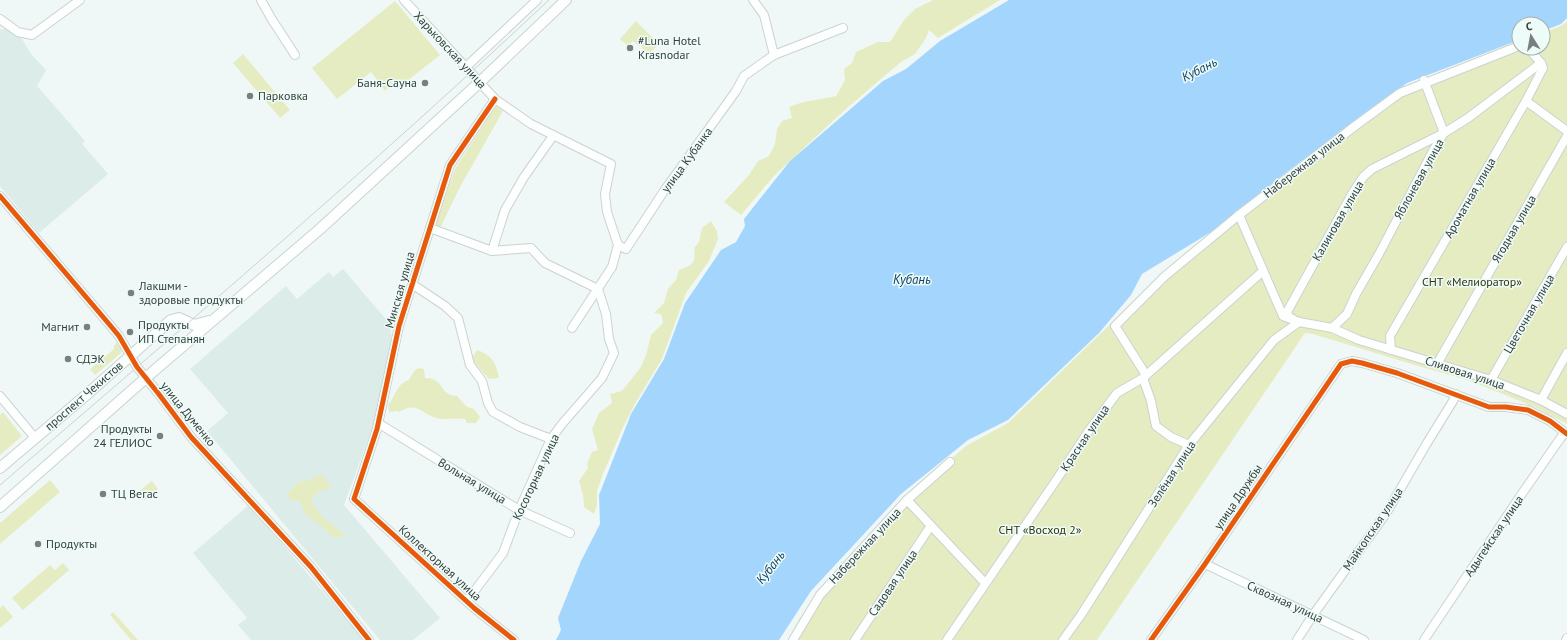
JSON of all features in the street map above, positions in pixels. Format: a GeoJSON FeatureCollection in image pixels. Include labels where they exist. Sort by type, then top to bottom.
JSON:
{"type":"FeatureCollection","features":[{"type":"Feature","properties":{"kind":"main road"},"geometry":{"type":"LineString","coordinates":[[0,507],[178,350],[320,229],[481,82],[566,0]]}},
{"type":"Feature","properties":{"kind":"main road","name":"проспект Чекистов"},"geometry":{"type":"LineString","coordinates":[[0,468],[171,320],[179,318],[198,325],[210,321],[220,315]]}},
{"type":"Feature","properties":{"kind":"main road"},"geometry":{"type":"LineString","coordinates":[[178,350],[188,338],[190,333],[189,322]]}},
{"type":"Feature","properties":{"kind":"street"},"geometry":{"type":"LineString","coordinates":[[0,18],[18,32],[32,35],[80,0]]}},
{"type":"Feature","properties":{"kind":"street"},"geometry":{"type":"LineString","coordinates":[[261,0],[295,56]]}},
{"type":"Feature","properties":{"kind":"street","name":"Харьковская улица"},"geometry":{"type":"LineString","coordinates":[[404,0],[467,66],[495,99],[531,124],[611,164],[605,194],[607,212],[618,245]]}},
{"type":"Feature","properties":{"kind":"street"},"geometry":{"type":"LineString","coordinates":[[467,66],[537,0]]}},
{"type":"Feature","properties":{"kind":"street"},"geometry":{"type":"LineString","coordinates":[[753,0],[764,15],[774,55]]}},
{"type":"Feature","properties":{"kind":"street","name":"улица Кубанка"},"geometry":{"type":"LineString","coordinates":[[618,245],[626,249],[664,191],[736,91],[744,76],[774,55],[843,28]]}},
{"type":"Feature","properties":{"kind":"street","name":"Набережная улица"},"geometry":{"type":"LineString","coordinates":[[1144,377],[1115,326],[1165,276],[1239,215],[1400,93],[1511,49]]}},
{"type":"Feature","properties":{"kind":"street"},"geometry":{"type":"LineString","coordinates":[[1444,132],[1468,118],[1541,63],[1535,56]]}},
{"type":"Feature","properties":{"kind":"street","name":"Ароматная улица"},"geometry":{"type":"LineString","coordinates":[[1391,350],[1390,336],[1526,101],[1543,68],[1541,63]]}},
{"type":"Feature","properties":{"kind":"street","name":"Яблоневая улица"},"geometry":{"type":"LineString","coordinates":[[1332,328],[1347,314],[1356,294],[1444,132],[1425,82]]}},
{"type":"Feature","properties":{"kind":"street","name":"Минская улица"},"geometry":{"type":"LineString","coordinates":[[354,499],[378,424],[399,326],[450,165],[495,99]]}},
{"type":"Feature","properties":{"kind":"street"},"geometry":{"type":"LineString","coordinates":[[1526,101],[1567,131]]}},
{"type":"Feature","properties":{"kind":"street","name":"Калиновая улица"},"geometry":{"type":"LineString","coordinates":[[1299,322],[1288,317],[1287,312],[1352,194],[1363,177],[1372,169],[1444,132]]}},
{"type":"Feature","properties":{"kind":"street"},"geometry":{"type":"LineString","coordinates":[[492,251],[505,210],[524,177],[553,136]]}},
{"type":"Feature","properties":{"kind":"street","name":"Ягодная улица"},"geometry":{"type":"LineString","coordinates":[[1437,364],[1567,136]]}},
{"type":"Feature","properties":{"kind":"street","name":"улица Думенко"},"geometry":{"type":"LineString","coordinates":[[0,196],[109,324],[137,367],[191,437],[311,567],[369,640]]}},
{"type":"Feature","properties":{"kind":"street"},"geometry":{"type":"LineString","coordinates":[[1239,215],[1283,316],[1299,322]]}},
{"type":"Feature","properties":{"kind":"street"},"geometry":{"type":"LineString","coordinates":[[430,228],[492,251],[531,248],[545,263],[598,289]]}},
{"type":"Feature","properties":{"kind":"street"},"geometry":{"type":"LineString","coordinates":[[572,328],[612,267],[618,245]]}},
{"type":"Feature","properties":{"kind":"street","name":"Цветочная улица"},"geometry":{"type":"LineString","coordinates":[[1491,380],[1567,247]]}},
{"type":"Feature","properties":{"kind":"street","name":"Красная улица"},"geometry":{"type":"LineString","coordinates":[[947,640],[1088,432],[1117,393],[1144,377],[1263,271]]}},
{"type":"Feature","properties":{"kind":"street"},"geometry":{"type":"LineString","coordinates":[[412,284],[445,306],[458,318],[470,365],[482,380],[488,404],[492,412],[551,439]]}},
{"type":"Feature","properties":{"kind":"street","name":"Косогорная улица"},"geometry":{"type":"LineString","coordinates":[[467,601],[503,553],[519,510],[551,439],[602,378],[614,353],[609,339],[606,314],[598,289]]}},
{"type":"Feature","properties":{"kind":"street","name":"Сливовая улица"},"geometry":{"type":"LineString","coordinates":[[1299,322],[1332,328],[1359,340],[1491,380],[1541,400],[1567,414]]}},
{"type":"Feature","properties":{"kind":"street","name":"Зелёная улица"},"geometry":{"type":"LineString","coordinates":[[1063,640],[1081,615],[1189,445],[1274,340],[1299,322]]}},
{"type":"Feature","properties":{"kind":"street"},"geometry":{"type":"LineString","coordinates":[[1541,400],[1567,353]]}},
{"type":"Feature","properties":{"kind":"street","name":"улица Дружбы"},"geometry":{"type":"LineString","coordinates":[[1151,640],[1205,564],[1341,364],[1352,361],[1362,363],[1397,373],[1456,394]]}},
{"type":"Feature","properties":{"kind":"street"},"geometry":{"type":"LineString","coordinates":[[1144,377],[1156,426],[1189,445]]}},
{"type":"Feature","properties":{"kind":"street"},"geometry":{"type":"LineString","coordinates":[[1456,394],[1489,407],[1506,407],[1528,410],[1550,421],[1566,434]]}},
{"type":"Feature","properties":{"kind":"street","name":"Майкопская улица"},"geometry":{"type":"LineString","coordinates":[[1297,640],[1313,615],[1387,512],[1456,394]]}},
{"type":"Feature","properties":{"kind":"street"},"geometry":{"type":"LineString","coordinates":[[0,396],[35,438]]}},
{"type":"Feature","properties":{"kind":"street","name":"Вольная улица"},"geometry":{"type":"LineString","coordinates":[[378,424],[519,510],[570,533]]}},
{"type":"Feature","properties":{"kind":"street","name":"Адыгейская улица"},"geometry":{"type":"LineString","coordinates":[[1424,640],[1513,507],[1566,434]]}},
{"type":"Feature","properties":{"kind":"street","name":"Набережная улица"},"geometry":{"type":"LineString","coordinates":[[793,640],[820,595],[907,500],[950,462]]}},
{"type":"Feature","properties":{"kind":"street","name":"Коллекторная улица"},"geometry":{"type":"LineString","coordinates":[[354,499],[467,601],[514,640]]}},
{"type":"Feature","properties":{"kind":"street"},"geometry":{"type":"LineString","coordinates":[[907,500],[985,583]]}},
{"type":"Feature","properties":{"kind":"street","name":"Садовая улица"},"geometry":{"type":"LineString","coordinates":[[855,640],[930,526]]}},
{"type":"Feature","properties":{"kind":"street","name":"Сквозная улица"},"geometry":{"type":"LineString","coordinates":[[1205,564],[1364,640]]}},
{"type":"Feature","properties":{"kind":"shaded area"},"geometry":{"type":"Polygon","coordinates":[[[6,27],[22,39],[31,54],[46,70],[37,86],[85,141],[82,144],[108,174],[39,233],[0,186],[0,28],[2,30],[6,27]]]}},
{"type":"Feature","properties":{"kind":"shaded area"},"geometry":{"type":"Polygon","coordinates":[[[343,269],[390,324],[392,341],[376,418],[344,505],[440,618],[413,640],[380,640],[207,431],[228,413],[190,369],[286,286],[297,299],[329,272],[333,277],[343,269]]]}},
{"type":"Feature","properties":{"kind":"shaded area"},"geometry":{"type":"Polygon","coordinates":[[[249,505],[364,640],[251,640],[238,625],[247,618],[193,553],[249,505]]]}},
{"type":"Feature","properties":{"kind":"green space"},"geometry":{"type":"Polygon","coordinates":[[[933,0],[1000,0],[938,38],[929,30],[926,38],[915,54],[901,62],[847,108],[773,177],[741,215],[724,202],[749,175],[758,161],[769,156],[775,144],[777,129],[782,121],[792,118],[789,107],[806,101],[836,96],[845,80],[844,69],[852,63],[856,52],[878,42],[890,42],[904,20],[915,9],[933,0]]]}},
{"type":"Feature","properties":{"kind":"green space"},"geometry":{"type":"Polygon","coordinates":[[[395,1],[440,55],[402,85],[396,79],[385,91],[371,72],[337,99],[312,68],[395,1]]]}},
{"type":"Feature","properties":{"kind":"green space"},"geometry":{"type":"Polygon","coordinates":[[[636,21],[659,44],[646,57],[641,45],[639,46],[633,41],[628,46],[620,39],[636,21]]]}},
{"type":"Feature","properties":{"kind":"green space","name":"СНТ «Восход 2»"},"geometry":{"type":"Polygon","coordinates":[[[1567,21],[1567,424],[1537,408],[1468,380],[1313,334],[1305,333],[1097,640],[788,640],[798,621],[818,591],[908,496],[966,446],[1008,423],[1162,274],[1405,87],[1511,51],[1511,56],[1551,56],[1551,30],[1563,25],[1567,21]]]}},
{"type":"Feature","properties":{"kind":"green space"},"geometry":{"type":"Polygon","coordinates":[[[243,54],[290,110],[280,118],[233,63],[243,54]]]}},
{"type":"Feature","properties":{"kind":"green space"},"geometry":{"type":"Polygon","coordinates":[[[496,106],[503,111],[460,187],[440,228],[434,226],[455,169],[496,106]]]}},
{"type":"Feature","properties":{"kind":"green space"},"geometry":{"type":"Polygon","coordinates":[[[711,221],[717,231],[718,239],[709,261],[686,293],[662,359],[624,425],[597,491],[597,505],[594,514],[584,507],[583,495],[579,481],[588,468],[587,464],[592,452],[598,450],[592,429],[599,413],[612,403],[610,394],[622,391],[641,367],[651,335],[663,323],[661,314],[654,313],[664,303],[668,289],[676,280],[679,270],[688,267],[694,261],[694,248],[699,242],[702,228],[711,221]]]}},
{"type":"Feature","properties":{"kind":"green space"},"geometry":{"type":"Polygon","coordinates":[[[116,343],[121,348],[121,353],[95,375],[90,369],[114,349],[116,343]]]}},
{"type":"Feature","properties":{"kind":"green space"},"geometry":{"type":"Polygon","coordinates":[[[477,350],[490,357],[495,364],[499,378],[489,379],[471,359],[477,350]]]}},
{"type":"Feature","properties":{"kind":"green space"},"geometry":{"type":"Polygon","coordinates":[[[419,368],[424,369],[425,378],[436,380],[447,393],[457,396],[467,407],[474,409],[480,417],[476,423],[467,423],[465,419],[436,418],[414,408],[405,409],[399,412],[389,412],[388,405],[401,384],[409,380],[414,371],[419,368]]]}},
{"type":"Feature","properties":{"kind":"green space"},"geometry":{"type":"Polygon","coordinates":[[[3,412],[22,436],[0,455],[0,415],[3,412]]]}},
{"type":"Feature","properties":{"kind":"green space"},"geometry":{"type":"Polygon","coordinates":[[[316,475],[324,477],[331,487],[316,493],[311,501],[323,518],[345,536],[334,538],[324,528],[305,514],[300,501],[291,500],[286,495],[299,482],[312,480],[316,475]]]}},
{"type":"Feature","properties":{"kind":"green space"},"geometry":{"type":"Polygon","coordinates":[[[50,480],[60,492],[0,544],[0,523],[50,480]]]}},
{"type":"Feature","properties":{"kind":"green space"},"geometry":{"type":"Polygon","coordinates":[[[152,481],[158,489],[144,501],[137,493],[152,481]]]}},
{"type":"Feature","properties":{"kind":"green space"},"geometry":{"type":"Polygon","coordinates":[[[63,563],[69,570],[23,610],[12,598],[50,565],[55,570],[63,563]]]}},
{"type":"Feature","properties":{"kind":"green space"},"geometry":{"type":"Polygon","coordinates":[[[3,605],[13,617],[0,628],[0,608],[3,605]]]}},
{"type":"Feature","properties":{"kind":"green space"},"geometry":{"type":"Polygon","coordinates":[[[113,612],[138,640],[131,640],[110,615],[113,612]]]}},
{"type":"Feature","properties":{"kind":"water","name":"Кубань"},"geometry":{"type":"Polygon","coordinates":[[[1009,0],[1567,0],[1567,18],[1561,24],[1551,28],[1551,16],[1511,16],[1511,43],[1407,83],[1288,171],[1211,232],[1142,274],[1131,295],[1099,333],[1008,420],[968,440],[901,494],[811,591],[779,640],[556,640],[561,630],[558,618],[581,561],[600,524],[599,495],[631,414],[664,359],[685,303],[721,250],[736,242],[745,226],[744,219],[790,161],[883,81],[906,69],[940,41],[1009,0]]]}},
{"type":"Feature","properties":{"kind":"tram line"},"geometry":{"type":"LineString","coordinates":[[0,485],[346,185],[549,0]]}},
{"type":"Feature","properties":{"kind":"cycle path"},"geometry":{"type":"LineString","coordinates":[[495,99],[450,165],[399,326],[377,429],[354,499],[474,608],[514,640]]}},
{"type":"Feature","properties":{"kind":"cycle path"},"geometry":{"type":"LineString","coordinates":[[0,196],[119,336],[137,367],[191,437],[311,567],[369,640]]}},
{"type":"Feature","properties":{"kind":"cycle path"},"geometry":{"type":"LineString","coordinates":[[1151,640],[1205,564],[1341,364],[1352,361],[1397,373],[1489,407],[1506,407],[1528,410],[1550,421],[1567,434]]}},
{"type":"Feature","properties":{"kind":"place","name":"#Luna Hotel Krasnodar"},"geometry":{"type":"Point","coordinates":[630,48]}},
{"type":"Feature","properties":{"kind":"place","name":"Баня-Сауна"},"geometry":{"type":"Point","coordinates":[425,83]}},
{"type":"Feature","properties":{"kind":"place","name":"Парковка"},"geometry":{"type":"Point","coordinates":[250,96]}},
{"type":"Feature","properties":{"kind":"place","name":"Лакшми - здоровые продукты"},"geometry":{"type":"Point","coordinates":[131,293]}},
{"type":"Feature","properties":{"kind":"place","name":"Магнит"},"geometry":{"type":"Point","coordinates":[87,327]}},
{"type":"Feature","properties":{"kind":"place","name":"Продукты ИП Степанян"},"geometry":{"type":"Point","coordinates":[130,332]}},
{"type":"Feature","properties":{"kind":"place","name":"СДЭК"},"geometry":{"type":"Point","coordinates":[68,359]}},
{"type":"Feature","properties":{"kind":"place","name":"Продукты 24 ГЕЛИОС"},"geometry":{"type":"Point","coordinates":[160,436]}},
{"type":"Feature","properties":{"kind":"place","name":"ТЦ Вегас"},"geometry":{"type":"Point","coordinates":[103,494]}},
{"type":"Feature","properties":{"kind":"place","name":"Продукты"},"geometry":{"type":"Point","coordinates":[38,544]}},
{"type":"Feature","properties":{"kind":"park label","name":"СНТ «Мелиоратор»"},"geometry":{"type":"Point","coordinates":[1472,282]}}]}
